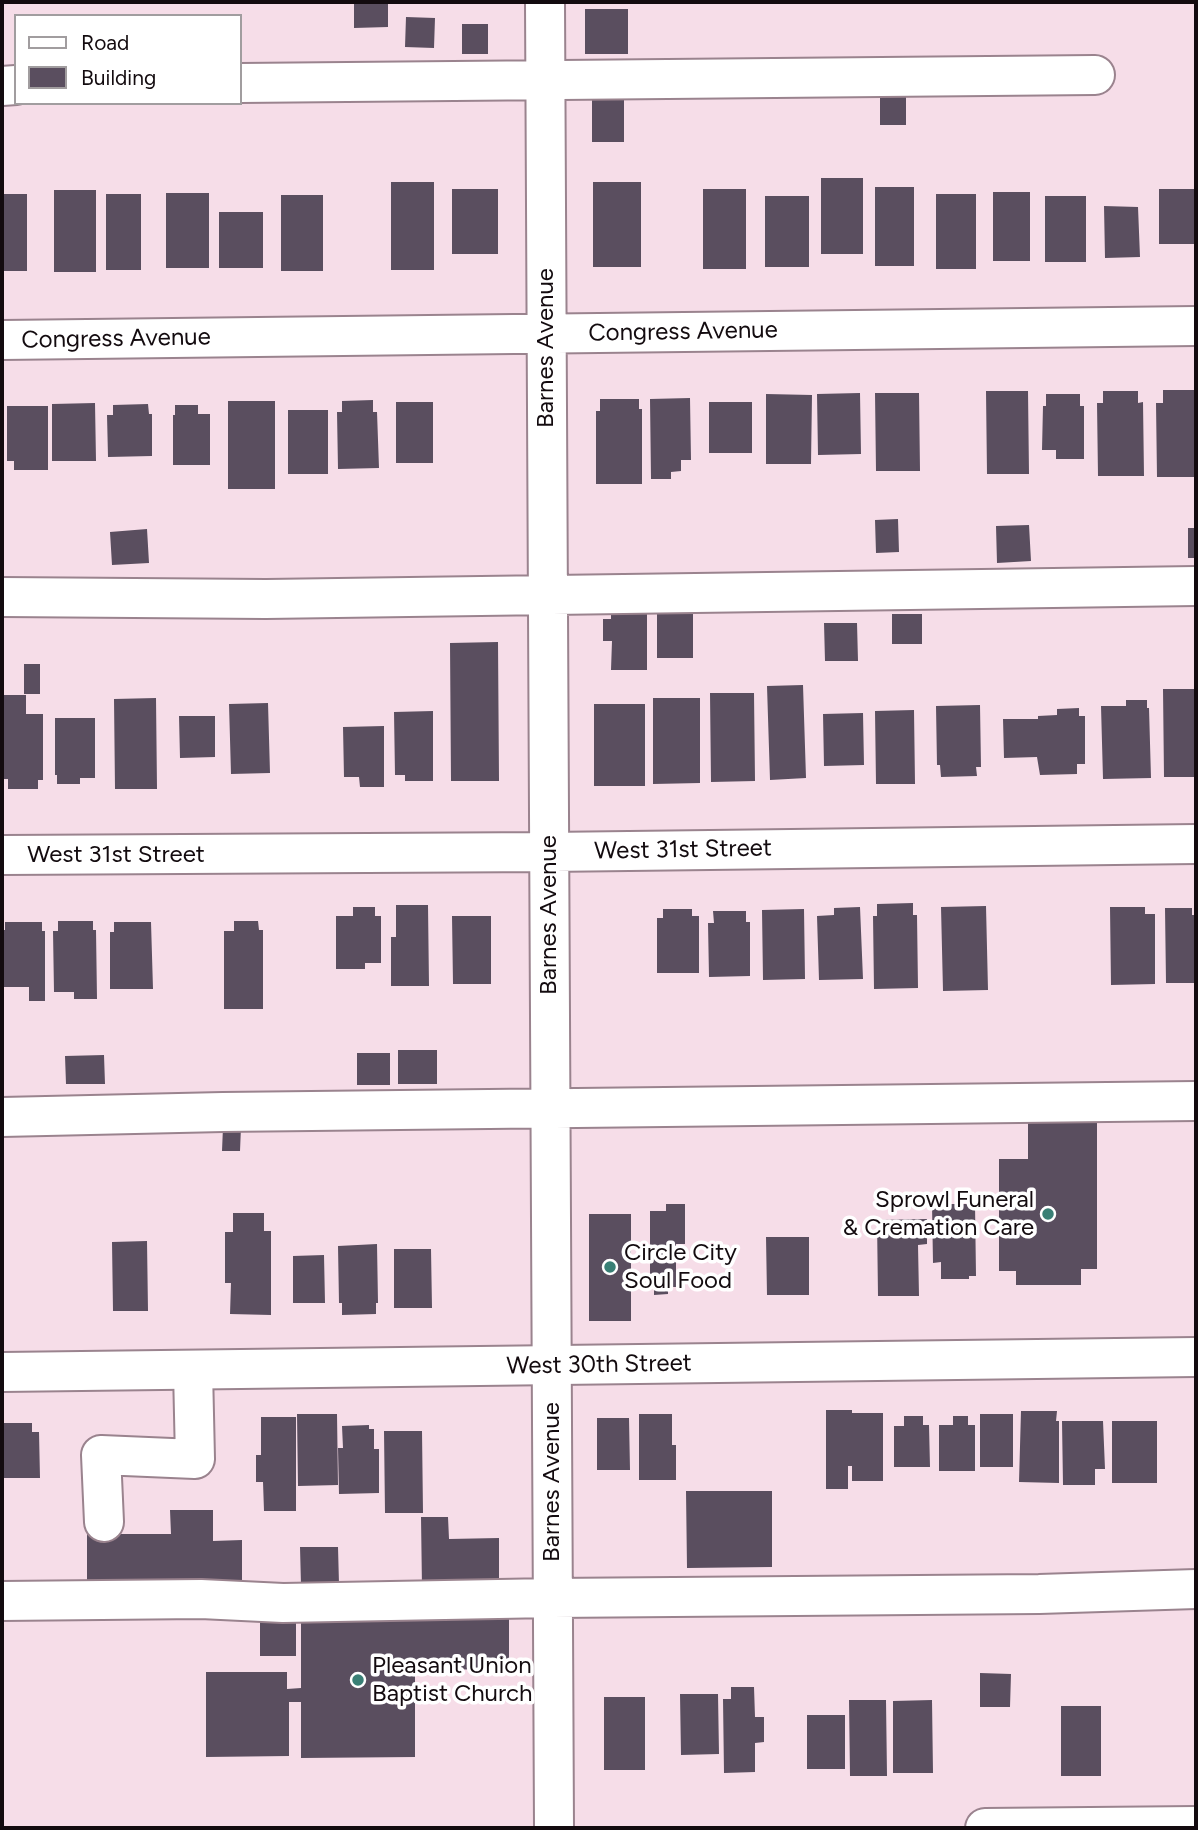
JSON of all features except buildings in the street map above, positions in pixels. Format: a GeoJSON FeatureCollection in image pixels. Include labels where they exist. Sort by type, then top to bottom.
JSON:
{"type":"FeatureCollection","features":[{"type":"Feature","properties":{"kind":"street","name":"Barnes Avenue"},"geometry":{"type":"LineString","coordinates":[[545,2],[554,1828]]}},
{"type":"Feature","properties":{"kind":"street"},"geometry":{"type":"LineString","coordinates":[[242,83],[1095,75]]}},
{"type":"Feature","properties":{"kind":"street","name":"Congress Avenue"},"geometry":{"type":"LineString","coordinates":[[2,340],[1196,326]]}},
{"type":"Feature","properties":{"kind":"street"},"geometry":{"type":"LineString","coordinates":[[2,597],[266,599],[1196,586]]}},
{"type":"Feature","properties":{"kind":"street","name":"West 31st Street"},"geometry":{"type":"LineString","coordinates":[[2,855],[1196,844]]}},
{"type":"Feature","properties":{"kind":"street"},"geometry":{"type":"LineString","coordinates":[[2,1117],[1196,1101]]}},
{"type":"Feature","properties":{"kind":"street","name":"West 30th Street"},"geometry":{"type":"LineString","coordinates":[[2,1372],[1196,1357]]}},
{"type":"Feature","properties":{"kind":"street"},"geometry":{"type":"LineString","coordinates":[[104,1522],[101,1455],[195,1459],[193,1370]]}},
{"type":"Feature","properties":{"kind":"street"},"geometry":{"type":"LineString","coordinates":[[2,1601],[201,1599],[284,1603],[1039,1594],[1196,1589]]}},
{"type":"Feature","properties":{"kind":"street"},"geometry":{"type":"LineString","coordinates":[[985,1828],[1196,1826]]}},
{"type":"Feature","properties":{"kind":"place","name":"Sprowl Funeral & Cremation Care"},"geometry":{"type":"Point","coordinates":[1048,1214]}},
{"type":"Feature","properties":{"kind":"place","name":"Circle City Soul Food"},"geometry":{"type":"Point","coordinates":[610,1267]}},
{"type":"Feature","properties":{"kind":"place","name":"Pleasant Union Baptist Church"},"geometry":{"type":"Point","coordinates":[358,1680]}}]}
